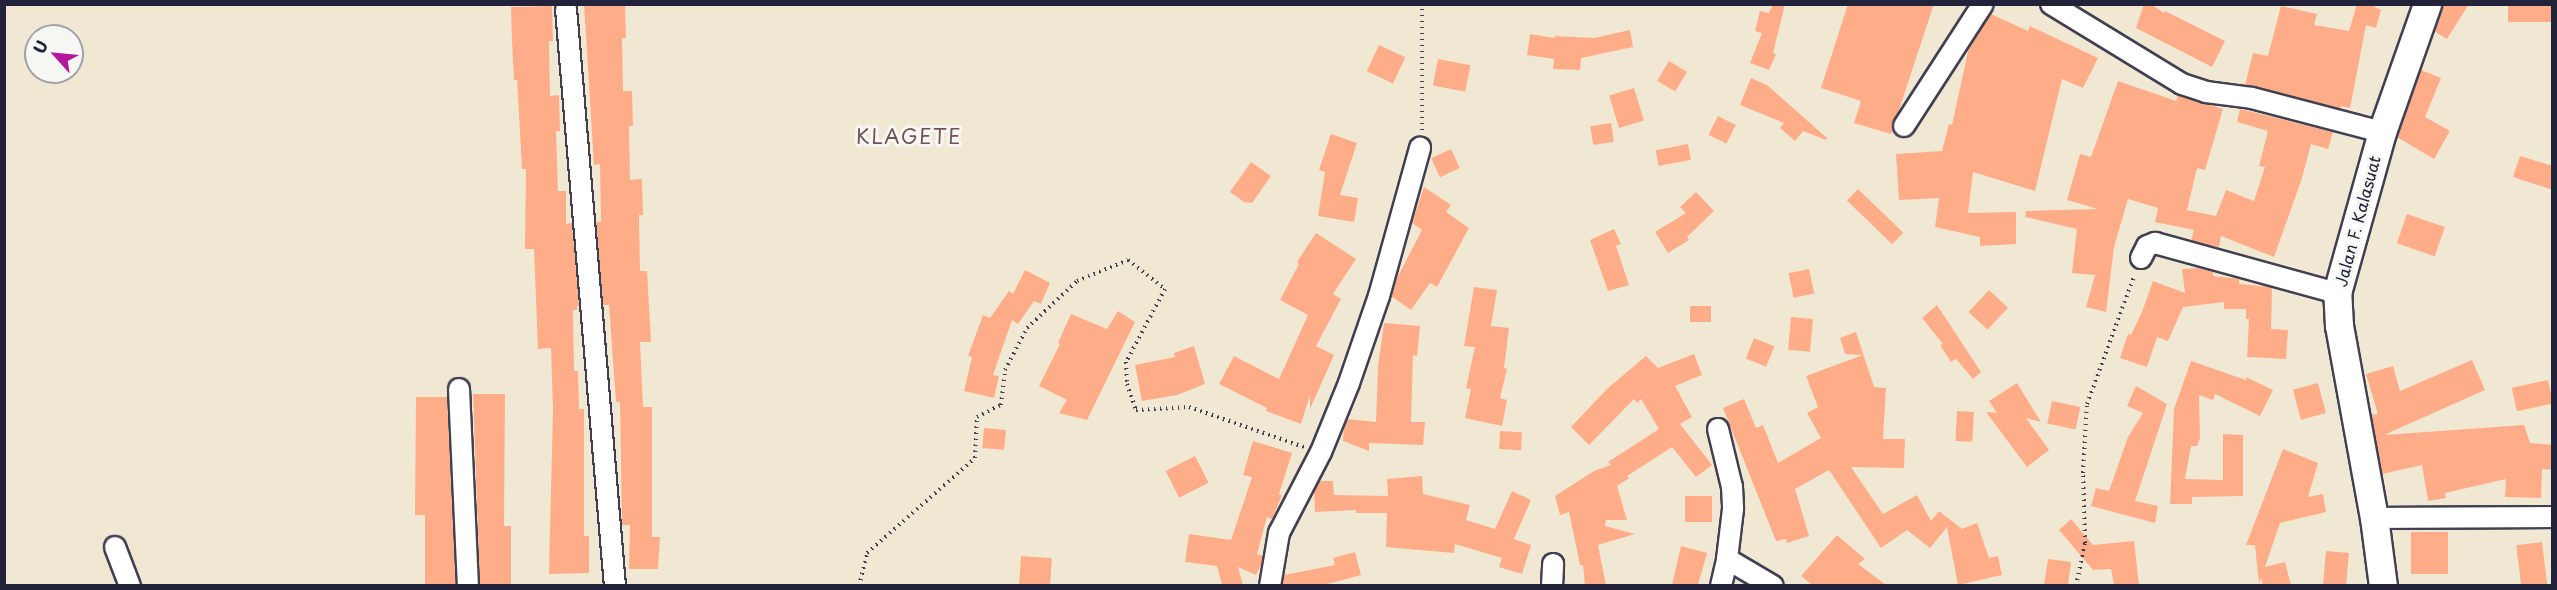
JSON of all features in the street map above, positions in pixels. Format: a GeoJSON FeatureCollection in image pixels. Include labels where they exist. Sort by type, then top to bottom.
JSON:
{"type":"FeatureCollection","features":[{"type":"Feature","properties":{"kind":"street"},"geometry":{"type":"LineString","coordinates":[[1904,126],[1983,4]]}},
{"type":"Feature","properties":{"kind":"street"},"geometry":{"type":"LineString","coordinates":[[2051,4],[2182,84],[2206,92],[2252,98],[2382,132]]}},
{"type":"Feature","properties":{"kind":"street","name":"Jalan F. Kalasuat"},"geometry":{"type":"LineString","coordinates":[[2383,585],[2374,518],[2339,326],[2337,292],[2382,132],[2427,4]]}},
{"type":"Feature","properties":{"kind":"street"},"geometry":{"type":"LineString","coordinates":[[566,9],[615,585]]}},
{"type":"Feature","properties":{"kind":"street"},"geometry":{"type":"LineString","coordinates":[[1270,585],[1279,533],[1321,452],[1349,383],[1379,296],[1420,148]]}},
{"type":"Feature","properties":{"kind":"street"},"geometry":{"type":"LineString","coordinates":[[2141,258],[2147,246],[2155,243],[2337,292]]}},
{"type":"Feature","properties":{"kind":"street"},"geometry":{"type":"LineString","coordinates":[[459,389],[468,585]]}},
{"type":"Feature","properties":{"kind":"street"},"geometry":{"type":"LineString","coordinates":[[1718,429],[1732,487],[1733,509],[1727,559],[1721,585]]}},
{"type":"Feature","properties":{"kind":"street"},"geometry":{"type":"LineString","coordinates":[[2374,518],[2553,517]]}},
{"type":"Feature","properties":{"kind":"street"},"geometry":{"type":"LineString","coordinates":[[115,548],[130,585]]}},
{"type":"Feature","properties":{"kind":"street"},"geometry":{"type":"LineString","coordinates":[[1727,559],[1773,585]]}},
{"type":"Feature","properties":{"kind":"street"},"geometry":{"type":"LineString","coordinates":[[1552,585],[1553,564]]}},
{"type":"Feature","properties":{"kind":"path"},"geometry":{"type":"LineString","coordinates":[[1420,148],[1422,4]]}},
{"type":"Feature","properties":{"kind":"path"},"geometry":{"type":"LineString","coordinates":[[2076,585],[2085,543],[2083,473],[2087,404],[2141,258]]}},
{"type":"Feature","properties":{"kind":"path"},"geometry":{"type":"LineString","coordinates":[[859,585],[867,553],[975,458],[977,417],[1001,405],[1005,370],[1027,327],[1077,281],[1128,260],[1165,289],[1126,362],[1127,384],[1136,410],[1189,407],[1321,452]]}},
{"type":"Feature","properties":{"kind":"building"},"geometry":{"type":"Polygon","coordinates":[[[584,4],[625,4],[626,38],[622,38],[623,91],[632,91],[633,126],[629,126],[630,180],[642,179],[643,215],[639,215],[640,271],[647,271],[651,342],[640,342],[643,407],[652,407],[652,537],[660,537],[658,569],[629,569],[630,525],[622,525],[620,402],[616,402],[609,305],[603,305],[596,222],[601,222],[600,164],[594,165],[584,4]]]}},
{"type":"Feature","properties":{"kind":"building"},"geometry":{"type":"Polygon","coordinates":[[[1773,4],[1785,4],[1773,53],[1776,54],[1769,70],[1750,63],[1762,33],[1755,31],[1760,11],[1769,13],[1773,4]]]}},
{"type":"Feature","properties":{"kind":"building"},"geometry":{"type":"Polygon","coordinates":[[[1848,4],[1934,4],[1891,134],[1854,123],[1861,101],[1821,88],[1848,4]]]}},
{"type":"Feature","properties":{"kind":"building"},"geometry":{"type":"Polygon","coordinates":[[[2144,4],[2151,4],[2164,13],[2165,11],[2225,41],[2212,67],[2136,28],[2144,4]]]}},
{"type":"Feature","properties":{"kind":"building"},"geometry":{"type":"Polygon","coordinates":[[[2357,4],[2369,4],[2381,10],[2376,28],[2366,25],[2350,108],[2341,106],[2340,109],[2245,85],[2253,53],[2268,56],[2281,6],[2317,14],[2314,25],[2349,31],[2357,4]]]}},
{"type":"Feature","properties":{"kind":"building"},"geometry":{"type":"Polygon","coordinates":[[[2442,4],[2469,4],[2447,39],[2434,31],[2442,4]]]}},
{"type":"Feature","properties":{"kind":"building"},"geometry":{"type":"Polygon","coordinates":[[[2508,4],[2552,4],[2552,22],[2508,22],[2508,4]]]}},
{"type":"Feature","properties":{"kind":"building"},"geometry":{"type":"Polygon","coordinates":[[[552,6],[553,41],[549,41],[550,96],[559,95],[560,131],[556,131],[558,191],[566,191],[566,224],[572,223],[579,306],[577,310],[573,310],[574,371],[578,371],[579,409],[584,409],[584,536],[589,536],[589,573],[549,574],[553,409],[551,348],[538,349],[534,249],[525,249],[526,169],[522,169],[517,80],[514,80],[511,7],[552,6]]]}},
{"type":"Feature","properties":{"kind":"building"},"geometry":{"type":"Polygon","coordinates":[[[1991,14],[2028,31],[2030,26],[2098,58],[2083,88],[2062,79],[2035,191],[1973,172],[1968,213],[2016,212],[2016,244],[1980,246],[1980,237],[1935,227],[1939,198],[1899,200],[1896,154],[1942,151],[1949,124],[1952,125],[1969,47],[1991,14]]]}},
{"type":"Feature","properties":{"kind":"building"},"geometry":{"type":"Polygon","coordinates":[[[1630,30],[1633,47],[1581,58],[1580,70],[1553,69],[1554,59],[1527,55],[1530,34],[1555,38],[1555,36],[1594,38],[1630,30]]]}},
{"type":"Feature","properties":{"kind":"building"},"geometry":{"type":"Polygon","coordinates":[[[1379,45],[1405,57],[1393,84],[1367,71],[1379,45]]]}},
{"type":"Feature","properties":{"kind":"building"},"geometry":{"type":"Polygon","coordinates":[[[1438,59],[1470,65],[1465,92],[1433,86],[1438,59]]]}},
{"type":"Feature","properties":{"kind":"building"},"geometry":{"type":"Polygon","coordinates":[[[1669,61],[1687,72],[1675,92],[1657,81],[1669,61]]]}},
{"type":"Feature","properties":{"kind":"building"},"geometry":{"type":"Polygon","coordinates":[[[2421,70],[2441,78],[2425,117],[2450,131],[2434,159],[2397,137],[2421,70]]]}},
{"type":"Feature","properties":{"kind":"building"},"geometry":{"type":"Polygon","coordinates":[[[1751,78],[1767,85],[1827,138],[1826,140],[1803,131],[1795,141],[1780,128],[1784,123],[1740,105],[1751,78]]]}},
{"type":"Feature","properties":{"kind":"building"},"geometry":{"type":"Polygon","coordinates":[[[2118,81],[2176,101],[2178,95],[2223,109],[2205,170],[2197,168],[2187,210],[2216,216],[2226,190],[2254,201],[2265,167],[2259,166],[2268,131],[2237,122],[2240,109],[2333,132],[2328,149],[2311,144],[2302,178],[2274,257],[2221,236],[2219,247],[2191,241],[2194,230],[2155,222],[2158,208],[2128,199],[2114,247],[2106,312],[2086,307],[2095,275],[2072,273],[2077,229],[2025,217],[2026,211],[2098,209],[2067,200],[2080,154],[2091,157],[2118,81]]]}},
{"type":"Feature","properties":{"kind":"building"},"geometry":{"type":"Polygon","coordinates":[[[1634,88],[1644,121],[1619,128],[1609,96],[1634,88]]]}},
{"type":"Feature","properties":{"kind":"building"},"geometry":{"type":"Polygon","coordinates":[[[1718,116],[1736,125],[1726,144],[1708,135],[1718,116]]]}},
{"type":"Feature","properties":{"kind":"building"},"geometry":{"type":"Polygon","coordinates":[[[1611,123],[1614,142],[1593,145],[1590,126],[1611,123]]]}},
{"type":"Feature","properties":{"kind":"building"},"geometry":{"type":"Polygon","coordinates":[[[1331,134],[1357,143],[1340,195],[1358,198],[1354,222],[1318,216],[1325,172],[1319,170],[1331,134]]]}},
{"type":"Feature","properties":{"kind":"building"},"geometry":{"type":"Polygon","coordinates":[[[1688,144],[1691,160],[1659,166],[1656,150],[1688,144]]]}},
{"type":"Feature","properties":{"kind":"building"},"geometry":{"type":"Polygon","coordinates":[[[1451,149],[1460,168],[1440,177],[1431,158],[1451,149]]]}},
{"type":"Feature","properties":{"kind":"building"},"geometry":{"type":"Polygon","coordinates":[[[2520,156],[2553,166],[2553,190],[2513,177],[2520,156]]]}},
{"type":"Feature","properties":{"kind":"building"},"geometry":{"type":"Polygon","coordinates":[[[1251,162],[1271,176],[1252,203],[1244,202],[1230,192],[1251,162]]]}},
{"type":"Feature","properties":{"kind":"building"},"geometry":{"type":"Polygon","coordinates":[[[1424,187],[1451,205],[1446,212],[1469,228],[1437,287],[1430,283],[1411,310],[1391,296],[1397,278],[1422,230],[1412,223],[1424,187]]]}},
{"type":"Feature","properties":{"kind":"building"},"geometry":{"type":"Polygon","coordinates":[[[1858,189],[1903,233],[1892,244],[1847,201],[1858,189]]]}},
{"type":"Feature","properties":{"kind":"building"},"geometry":{"type":"Polygon","coordinates":[[[1696,192],[1714,211],[1687,237],[1689,240],[1668,253],[1655,232],[1686,213],[1680,207],[1696,192]]]}},
{"type":"Feature","properties":{"kind":"building"},"geometry":{"type":"Polygon","coordinates":[[[2407,214],[2445,227],[2435,256],[2397,243],[2407,214]]]}},
{"type":"Feature","properties":{"kind":"building"},"geometry":{"type":"Polygon","coordinates":[[[1614,229],[1621,244],[1616,246],[1629,285],[1608,291],[1590,240],[1614,229]]]}},
{"type":"Feature","properties":{"kind":"building"},"geometry":{"type":"Polygon","coordinates":[[[1316,233],[1356,259],[1333,294],[1341,299],[1316,346],[1334,355],[1310,409],[1310,395],[1301,424],[1266,411],[1267,408],[1219,384],[1234,356],[1279,379],[1308,315],[1280,300],[1299,264],[1297,262],[1316,233]]]}},
{"type":"Feature","properties":{"kind":"building"},"geometry":{"type":"Polygon","coordinates":[[[2199,268],[2213,272],[2213,276],[2239,279],[2239,284],[2272,287],[2271,329],[2288,330],[2286,359],[2247,357],[2249,319],[2246,319],[2246,309],[2224,309],[2224,302],[2183,307],[2168,341],[2157,337],[2147,367],[2120,358],[2128,334],[2131,335],[2142,312],[2153,281],[2185,293],[2182,269],[2199,268]]]}},
{"type":"Feature","properties":{"kind":"building"},"geometry":{"type":"Polygon","coordinates":[[[1809,269],[1814,293],[1794,298],[1788,273],[1809,269]]]}},
{"type":"Feature","properties":{"kind":"building"},"geometry":{"type":"Polygon","coordinates":[[[1025,270],[1050,283],[1041,304],[1034,301],[1018,324],[1012,320],[993,375],[999,376],[994,398],[964,391],[972,357],[968,356],[983,315],[990,318],[1009,291],[1013,294],[1025,270]]]}},
{"type":"Feature","properties":{"kind":"building"},"geometry":{"type":"Polygon","coordinates":[[[1474,287],[1497,290],[1491,326],[1509,328],[1504,368],[1507,369],[1500,398],[1507,400],[1502,426],[1465,418],[1471,389],[1466,388],[1475,347],[1464,346],[1474,287]]]}},
{"type":"Feature","properties":{"kind":"building"},"geometry":{"type":"Polygon","coordinates":[[[1989,290],[2008,308],[1988,330],[1969,312],[1989,290]]]}},
{"type":"Feature","properties":{"kind":"building"},"geometry":{"type":"Polygon","coordinates":[[[1937,305],[1981,372],[1973,379],[1956,359],[1951,362],[1940,345],[1943,344],[1922,318],[1937,305]]]}},
{"type":"Feature","properties":{"kind":"building"},"geometry":{"type":"Polygon","coordinates":[[[1690,306],[1711,306],[1711,322],[1690,322],[1690,306]]]}},
{"type":"Feature","properties":{"kind":"building"},"geometry":{"type":"Polygon","coordinates":[[[1118,311],[1135,322],[1087,420],[1059,413],[1067,400],[1039,386],[1060,344],[1058,343],[1071,314],[1107,329],[1118,311]]]}},
{"type":"Feature","properties":{"kind":"building"},"geometry":{"type":"Polygon","coordinates":[[[1791,317],[1813,319],[1810,352],[1788,350],[1791,317]]]}},
{"type":"Feature","properties":{"kind":"building"},"geometry":{"type":"Polygon","coordinates":[[[1384,323],[1420,326],[1417,356],[1413,355],[1411,422],[1425,422],[1423,445],[1369,443],[1369,451],[1343,441],[1344,426],[1347,419],[1376,422],[1378,367],[1384,323]]]}},
{"type":"Feature","properties":{"kind":"building"},"geometry":{"type":"Polygon","coordinates":[[[1856,332],[1874,387],[1886,388],[1883,439],[1905,439],[1904,468],[1851,467],[1883,514],[1917,495],[1931,521],[1939,511],[1962,529],[1977,523],[1989,558],[1998,556],[2002,575],[1958,585],[1947,527],[1930,548],[1907,530],[1881,548],[1829,470],[1795,489],[1809,536],[1787,543],[1786,539],[1776,541],[1723,408],[1744,399],[1756,428],[1763,425],[1778,463],[1821,438],[1807,413],[1818,407],[1806,376],[1863,355],[1845,354],[1840,338],[1856,332]]]}},
{"type":"Feature","properties":{"kind":"building"},"geometry":{"type":"Polygon","coordinates":[[[1754,338],[1774,346],[1766,367],[1746,358],[1754,338]]]}},
{"type":"Feature","properties":{"kind":"building"},"geometry":{"type":"Polygon","coordinates":[[[1194,346],[1205,384],[1177,395],[1142,401],[1135,365],[1175,357],[1174,353],[1194,346]]]}},
{"type":"Feature","properties":{"kind":"building"},"geometry":{"type":"Polygon","coordinates":[[[1694,354],[1702,375],[1675,386],[1692,417],[1680,424],[1712,465],[1696,477],[1672,447],[1627,476],[1629,478],[1617,486],[1627,520],[1606,520],[1605,526],[1635,534],[1598,545],[1606,585],[1585,585],[1583,565],[1580,565],[1569,512],[1560,515],[1555,496],[1594,471],[1611,465],[1608,462],[1659,429],[1641,399],[1637,403],[1634,399],[1589,445],[1571,427],[1608,388],[1646,356],[1658,368],[1694,354]]]}},
{"type":"Feature","properties":{"kind":"building"},"geometry":{"type":"Polygon","coordinates":[[[2472,360],[2485,390],[2384,435],[2524,425],[2530,443],[2553,445],[2553,470],[2542,469],[2541,498],[2505,497],[2506,479],[2445,493],[2446,498],[2428,501],[2422,465],[2382,474],[2371,415],[2378,414],[2366,374],[2393,366],[2400,391],[2472,360]]]}},
{"type":"Feature","properties":{"kind":"building"},"geometry":{"type":"Polygon","coordinates":[[[2191,361],[2246,380],[2246,377],[2273,390],[2260,416],[2215,394],[2213,400],[2199,395],[2200,438],[2197,446],[2191,446],[2185,479],[2223,480],[2223,434],[2243,435],[2243,496],[2192,497],[2192,504],[2170,504],[2174,409],[2191,361]]]}},
{"type":"Feature","properties":{"kind":"building"},"geometry":{"type":"Polygon","coordinates":[[[2548,380],[2552,404],[2517,411],[2512,388],[2548,380]]]}},
{"type":"Feature","properties":{"kind":"building"},"geometry":{"type":"Polygon","coordinates":[[[2017,383],[2041,422],[2026,418],[2049,450],[2027,467],[1986,412],[1997,413],[1989,401],[2017,383]]]}},
{"type":"Feature","properties":{"kind":"building"},"geometry":{"type":"Polygon","coordinates":[[[2318,383],[2326,413],[2301,420],[2293,390],[2318,383]]]}},
{"type":"Feature","properties":{"kind":"building"},"geometry":{"type":"Polygon","coordinates":[[[2136,386],[2167,404],[2135,501],[2158,506],[2155,523],[2091,506],[2096,488],[2109,491],[2128,437],[2143,413],[2127,406],[2136,386]]]}},
{"type":"Feature","properties":{"kind":"building"},"geometry":{"type":"Polygon","coordinates":[[[473,394],[505,394],[504,526],[511,526],[511,585],[480,585],[473,394]]]}},
{"type":"Feature","properties":{"kind":"building"},"geometry":{"type":"Polygon","coordinates":[[[416,397],[447,397],[456,585],[425,585],[425,515],[415,515],[416,397]]]}},
{"type":"Feature","properties":{"kind":"building"},"geometry":{"type":"Polygon","coordinates":[[[2052,401],[2080,407],[2076,430],[2047,423],[2052,401]]]}},
{"type":"Feature","properties":{"kind":"building"},"geometry":{"type":"Polygon","coordinates":[[[1957,411],[1974,412],[1972,442],[1955,441],[1957,411]]]}},
{"type":"Feature","properties":{"kind":"building"},"geometry":{"type":"Polygon","coordinates":[[[984,428],[1006,430],[1004,450],[982,448],[984,428]]]}},
{"type":"Feature","properties":{"kind":"building"},"geometry":{"type":"Polygon","coordinates":[[[1500,431],[1522,432],[1521,450],[1499,449],[1500,431]]]}},
{"type":"Feature","properties":{"kind":"building"},"geometry":{"type":"Polygon","coordinates":[[[1253,441],[1292,453],[1279,494],[1282,495],[1272,519],[1267,517],[1257,554],[1263,556],[1262,563],[1256,575],[1238,567],[1243,585],[1222,585],[1217,566],[1185,562],[1189,534],[1231,540],[1252,477],[1243,475],[1253,441]]]}},
{"type":"Feature","properties":{"kind":"building"},"geometry":{"type":"Polygon","coordinates":[[[2283,449],[2318,463],[2308,497],[2323,494],[2326,512],[2280,523],[2265,567],[2285,562],[2291,585],[2263,585],[2261,578],[2259,584],[2255,545],[2246,545],[2283,449]]]}},
{"type":"Feature","properties":{"kind":"building"},"geometry":{"type":"Polygon","coordinates":[[[1195,456],[1209,483],[1179,498],[1166,471],[1195,456]]]}},
{"type":"Feature","properties":{"kind":"building"},"geometry":{"type":"Polygon","coordinates":[[[1422,476],[1423,494],[1470,505],[1466,520],[1495,529],[1512,491],[1531,500],[1514,539],[1531,545],[1522,574],[1499,567],[1502,558],[1455,544],[1454,553],[1386,547],[1387,513],[1356,513],[1356,510],[1315,512],[1314,491],[1319,481],[1333,481],[1334,495],[1388,496],[1387,479],[1422,476]]]}},
{"type":"Feature","properties":{"kind":"building"},"geometry":{"type":"Polygon","coordinates":[[[1685,496],[1712,496],[1712,522],[1685,522],[1685,496]]]}},
{"type":"Feature","properties":{"kind":"building"},"geometry":{"type":"Polygon","coordinates":[[[2071,519],[2093,545],[2134,541],[2139,585],[2114,585],[2111,569],[2093,570],[2059,530],[2071,519]]]}},
{"type":"Feature","properties":{"kind":"building"},"geometry":{"type":"Polygon","coordinates":[[[2411,532],[2448,532],[2448,574],[2411,574],[2411,532]]]}},
{"type":"Feature","properties":{"kind":"building"},"geometry":{"type":"Polygon","coordinates":[[[1837,535],[1865,559],[1858,564],[1886,585],[1812,585],[1801,576],[1837,535]]]}},
{"type":"Feature","properties":{"kind":"building"},"geometry":{"type":"Polygon","coordinates":[[[2542,542],[2547,585],[2521,586],[2516,545],[2542,542]]]}},
{"type":"Feature","properties":{"kind":"building"},"geometry":{"type":"Polygon","coordinates":[[[1681,546],[1707,553],[1698,585],[1672,585],[1681,546]]]}},
{"type":"Feature","properties":{"kind":"building"},"geometry":{"type":"Polygon","coordinates":[[[2326,551],[2349,553],[2346,586],[2323,585],[2326,551]]]}},
{"type":"Feature","properties":{"kind":"building"},"geometry":{"type":"Polygon","coordinates":[[[1355,552],[1361,575],[1324,585],[1282,585],[1284,575],[1335,565],[1333,558],[1355,552]]]}},
{"type":"Feature","properties":{"kind":"building"},"geometry":{"type":"Polygon","coordinates":[[[1021,556],[1052,558],[1050,586],[1019,585],[1021,556]]]}},
{"type":"Feature","properties":{"kind":"building"},"geometry":{"type":"Polygon","coordinates":[[[2048,559],[2071,562],[2068,585],[2044,585],[2048,559]]]}},
{"type":"Feature","properties":{"kind":"district","name":"KLAGETE"},"geometry":{"type":"Point","coordinates":[909,136]}}]}
